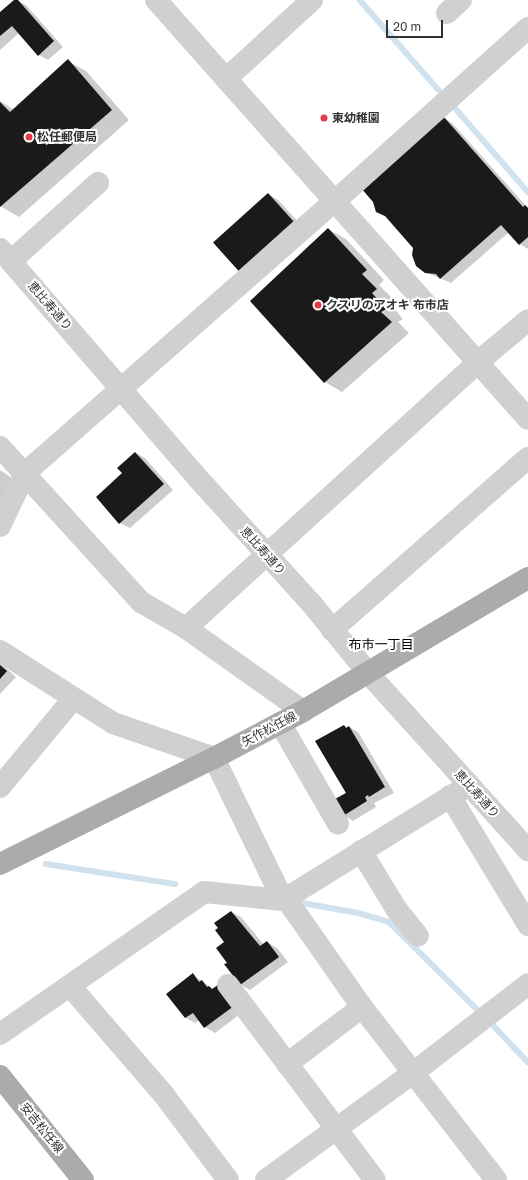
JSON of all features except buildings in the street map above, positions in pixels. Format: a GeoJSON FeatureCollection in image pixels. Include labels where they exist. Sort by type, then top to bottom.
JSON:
{"type":"FeatureCollection","features":[{"type":"Feature","properties":{"kind":"main road","name":"矢作松任線"},"geometry":{"type":"LineString","coordinates":[[0,864],[214,758],[303,711],[528,578]]}},
{"type":"Feature","properties":{"kind":"main road","name":"安吉松任線"},"geometry":{"type":"LineString","coordinates":[[0,1076],[83,1180]]}},
{"type":"Feature","properties":{"kind":"street"},"geometry":{"type":"LineString","coordinates":[[156,0],[528,419]]}},
{"type":"Feature","properties":{"kind":"street"},"geometry":{"type":"LineString","coordinates":[[226,78],[312,0]]}},
{"type":"Feature","properties":{"kind":"street"},"geometry":{"type":"LineString","coordinates":[[0,526],[25,473],[121,387],[334,202],[528,28]]}},
{"type":"Feature","properties":{"kind":"street"},"geometry":{"type":"LineString","coordinates":[[3,255],[98,183]]}},
{"type":"Feature","properties":{"kind":"street","name":"恵比寿通り"},"geometry":{"type":"LineString","coordinates":[[3,255],[121,387],[267,556],[311,603],[368,673],[528,850]]}},
{"type":"Feature","properties":{"kind":"street"},"geometry":{"type":"LineString","coordinates":[[186,628],[267,556],[478,362],[528,320]]}},
{"type":"Feature","properties":{"kind":"street"},"geometry":{"type":"LineString","coordinates":[[0,447],[140,602],[186,628],[303,711]]}},
{"type":"Feature","properties":{"kind":"street"},"geometry":{"type":"LineString","coordinates":[[332,630],[528,458]]}},
{"type":"Feature","properties":{"kind":"street"},"geometry":{"type":"LineString","coordinates":[[0,651],[73,699],[113,723],[214,758],[283,900]]}},
{"type":"Feature","properties":{"kind":"street"},"geometry":{"type":"LineString","coordinates":[[0,788],[73,699]]}},
{"type":"Feature","properties":{"kind":"street"},"geometry":{"type":"LineString","coordinates":[[280,723],[338,824]]}},
{"type":"Feature","properties":{"kind":"street"},"geometry":{"type":"LineString","coordinates":[[283,900],[469,785]]}},
{"type":"Feature","properties":{"kind":"street"},"geometry":{"type":"LineString","coordinates":[[450,796],[526,917]]}},
{"type":"Feature","properties":{"kind":"street"},"geometry":{"type":"LineString","coordinates":[[361,851],[397,910],[418,936]]}},
{"type":"Feature","properties":{"kind":"street"},"geometry":{"type":"LineString","coordinates":[[0,1034],[204,892],[287,900],[362,1007],[496,1180]]}},
{"type":"Feature","properties":{"kind":"street"},"geometry":{"type":"LineString","coordinates":[[266,1180],[413,1073],[528,984]]}},
{"type":"Feature","properties":{"kind":"street"},"geometry":{"type":"LineString","coordinates":[[70,986],[164,1096],[228,1180]]}},
{"type":"Feature","properties":{"kind":"street"},"geometry":{"type":"LineString","coordinates":[[228,986],[375,1180]]}},
{"type":"Feature","properties":{"kind":"street"},"geometry":{"type":"LineString","coordinates":[[287,1064],[362,1007]]}},
{"type":"Feature","properties":{"kind":"waterway"},"geometry":{"type":"LineString","coordinates":[[360,0],[445,97]]}},
{"type":"Feature","properties":{"kind":"waterway"},"geometry":{"type":"LineString","coordinates":[[451,103],[528,192]]}},
{"type":"Feature","properties":{"kind":"waterway"},"geometry":{"type":"LineString","coordinates":[[46,864],[175,884]]}},
{"type":"Feature","properties":{"kind":"waterway"},"geometry":{"type":"LineString","coordinates":[[297,902],[358,913],[389,922],[480,1012]]}},
{"type":"Feature","properties":{"kind":"waterway"},"geometry":{"type":"LineString","coordinates":[[491,1023],[528,1062]]}},
{"type":"Feature","properties":{"kind":"place","name":"東幼稚園"},"geometry":{"type":"Point","coordinates":[324,118]}},
{"type":"Feature","properties":{"kind":"place","name":"松任郵便局"},"geometry":{"type":"Point","coordinates":[29,137]}},
{"type":"Feature","properties":{"kind":"place","name":"クスリのアオキ 布市店"},"geometry":{"type":"Point","coordinates":[318,305]}},
{"type":"Feature","properties":{"kind":"district","name":"布市一丁目"},"geometry":{"type":"Point","coordinates":[381,644]}}]}
